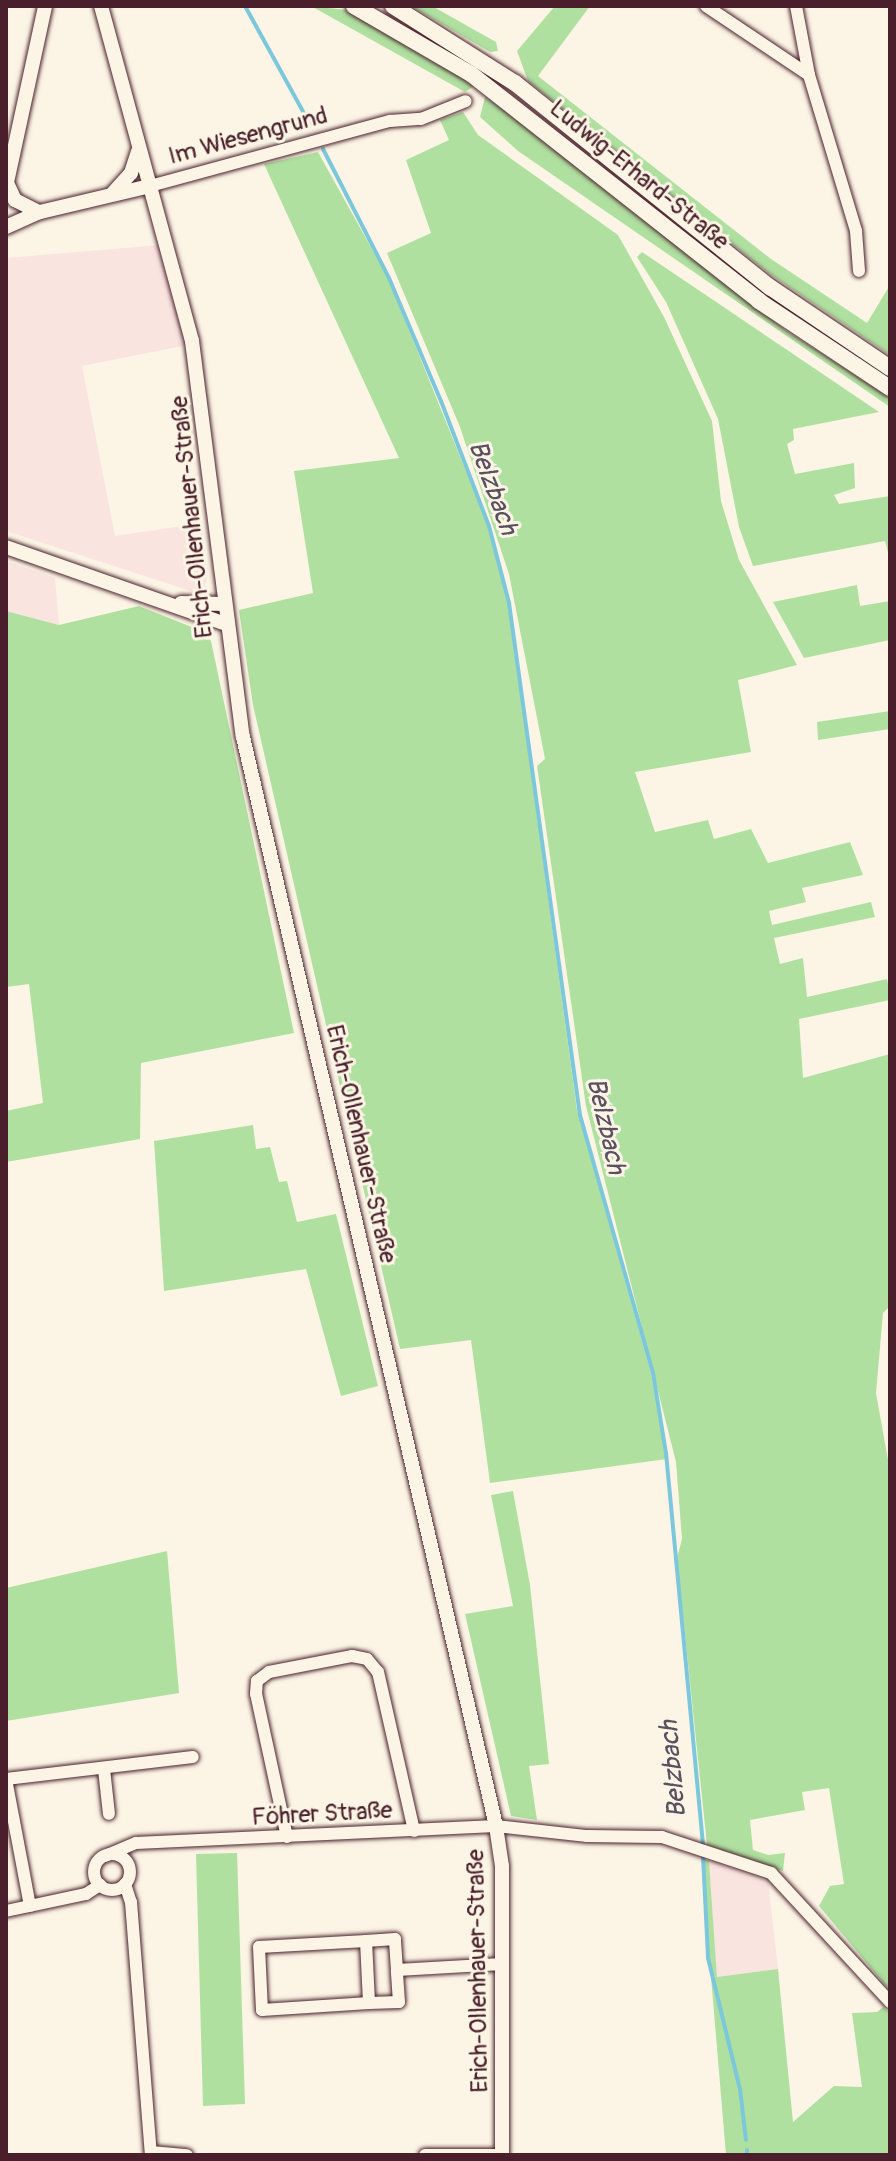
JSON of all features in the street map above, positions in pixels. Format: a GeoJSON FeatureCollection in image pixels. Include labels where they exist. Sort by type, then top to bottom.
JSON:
{"type":"FeatureCollection","features":[{"type":"Feature","properties":{"kind":"main road","name":"Ludwig-Erhard-Straße"},"geometry":{"type":"LineString","coordinates":[[354,6],[515,83],[770,287],[890,368]]}},
{"type":"Feature","properties":{"kind":"main road","name":"Ludwig-Erhard-Straße"},"geometry":{"type":"LineString","coordinates":[[393,6],[476,67],[502,96],[759,301],[890,388]]}},
{"type":"Feature","properties":{"kind":"street"},"geometry":{"type":"LineString","coordinates":[[40,212],[15,200],[7,185],[45,6]]}},
{"type":"Feature","properties":{"kind":"street","name":"Erich-Ollenhauer-Straße"},"geometry":{"type":"LineString","coordinates":[[101,6],[199,376],[226,624],[243,737],[496,1826],[502,1964],[502,2155]]}},
{"type":"Feature","properties":{"kind":"street"},"geometry":{"type":"LineString","coordinates":[[706,6],[809,75]]}},
{"type":"Feature","properties":{"kind":"street"},"geometry":{"type":"LineString","coordinates":[[796,6],[809,75],[856,231],[859,271]]}},
{"type":"Feature","properties":{"kind":"street","name":"Im Wiesengrund"},"geometry":{"type":"LineString","coordinates":[[6,227],[40,212],[150,186],[390,121],[421,119],[466,101]]}},
{"type":"Feature","properties":{"kind":"street"},"geometry":{"type":"LineString","coordinates":[[113,193],[131,173],[138,147]]}},
{"type":"Feature","properties":{"kind":"street"},"geometry":{"type":"LineString","coordinates":[[6,547],[226,624]]}},
{"type":"Feature","properties":{"kind":"street"},"geometry":{"type":"LineString","coordinates":[[164,600],[224,604]]}},
{"type":"Feature","properties":{"kind":"street"},"geometry":{"type":"LineString","coordinates":[[287,1837],[256,1694],[257,1681],[269,1672],[352,1656],[367,1659],[378,1672],[414,1831]]}},
{"type":"Feature","properties":{"kind":"street"},"geometry":{"type":"LineString","coordinates":[[30,1906],[6,1779],[193,1757]]}},
{"type":"Feature","properties":{"kind":"street"},"geometry":{"type":"LineString","coordinates":[[104,1769],[109,1814]]}},
{"type":"Feature","properties":{"kind":"street","name":"Föhrer Straße"},"geometry":{"type":"LineString","coordinates":[[105,1856],[129,1844],[496,1826],[587,1836],[647,1834],[778,1878],[890,2002]]}},
{"type":"Feature","properties":{"kind":"street"},"geometry":{"type":"LineString","coordinates":[[150,1843],[129,1865],[125,1884],[131,1902],[151,2154],[187,2155]]}},
{"type":"Feature","properties":{"kind":"street"},"geometry":{"type":"LineString","coordinates":[[100,1885],[95,1869],[105,1856],[116,1855],[129,1865]]}},
{"type":"Feature","properties":{"kind":"street"},"geometry":{"type":"LineString","coordinates":[[100,1885],[115,1890],[125,1884]]}},
{"type":"Feature","properties":{"kind":"street"},"geometry":{"type":"LineString","coordinates":[[6,1911],[86,1894],[100,1885]]}},
{"type":"Feature","properties":{"kind":"street"},"geometry":{"type":"LineString","coordinates":[[395,1939],[399,2002],[262,2010],[259,1947],[366,1941],[395,1939]]}},
{"type":"Feature","properties":{"kind":"street"},"geometry":{"type":"LineString","coordinates":[[366,1941],[369,2003]]}},
{"type":"Feature","properties":{"kind":"street"},"geometry":{"type":"LineString","coordinates":[[397,1970],[502,1964]]}},
{"type":"Feature","properties":{"kind":"street"},"geometry":{"type":"LineString","coordinates":[[425,2155],[502,2155]]}},
{"type":"Feature","properties":{"kind":"shaded area"},"geometry":{"type":"Polygon","coordinates":[[[160,245],[188,345],[82,366],[115,536],[202,523],[207,581],[200,594],[6,531],[6,258],[160,245]]]}},
{"type":"Feature","properties":{"kind":"shaded area"},"geometry":{"type":"Polygon","coordinates":[[[6,561],[55,578],[59,625],[6,611],[6,561]]]}},
{"type":"Feature","properties":{"kind":"shaded area"},"geometry":{"type":"Polygon","coordinates":[[[709,1861],[768,1881],[778,1969],[717,1977],[709,1861]]]}},
{"type":"Feature","properties":{"kind":"green space"},"geometry":{"type":"Polygon","coordinates":[[[311,6],[347,10],[395,34],[474,86],[465,92],[311,6]]]}},
{"type":"Feature","properties":{"kind":"green space"},"geometry":{"type":"Polygon","coordinates":[[[411,6],[432,6],[496,42],[498,51],[490,52],[411,6]]]}},
{"type":"Feature","properties":{"kind":"green space"},"geometry":{"type":"Polygon","coordinates":[[[555,6],[590,6],[538,76],[771,259],[867,323],[890,285],[890,355],[770,274],[528,81],[517,51],[555,6]]]}},
{"type":"Feature","properties":{"kind":"green space"},"geometry":{"type":"Polygon","coordinates":[[[485,97],[521,120],[785,330],[890,397],[890,407],[518,151],[480,117],[485,97]]]}},
{"type":"Feature","properties":{"kind":"green space"},"geometry":{"type":"Polygon","coordinates":[[[463,112],[478,135],[618,235],[664,317],[712,421],[721,501],[739,560],[797,665],[738,680],[751,752],[635,772],[655,832],[708,820],[714,839],[751,829],[768,863],[850,842],[863,875],[802,888],[806,902],[769,911],[772,925],[871,902],[875,917],[774,938],[780,964],[803,958],[807,997],[887,979],[890,995],[890,1000],[799,1019],[803,1078],[890,1054],[890,1306],[883,1313],[876,1393],[890,1471],[890,1991],[819,1906],[830,1886],[844,1884],[829,1788],[802,1792],[805,1810],[750,1820],[753,1850],[768,1855],[785,1853],[783,1871],[707,1845],[677,1558],[682,1539],[676,1462],[586,1106],[537,766],[545,759],[509,574],[460,427],[387,253],[431,233],[406,160],[449,140],[440,120],[463,112]]]}},
{"type":"Feature","properties":{"kind":"green space"},"geometry":{"type":"Polygon","coordinates":[[[318,152],[388,278],[488,526],[508,603],[577,1110],[651,1373],[667,1459],[490,1483],[471,1340],[400,1349],[253,705],[239,610],[313,593],[294,471],[399,458],[264,164],[318,152]]]}},
{"type":"Feature","properties":{"kind":"green space"},"geometry":{"type":"Polygon","coordinates":[[[642,252],[879,412],[793,429],[794,440],[787,444],[795,474],[854,463],[855,488],[834,495],[839,504],[890,496],[890,560],[885,541],[753,566],[739,527],[718,419],[666,302],[637,257],[642,252]]]}},
{"type":"Feature","properties":{"kind":"green space"},"geometry":{"type":"Polygon","coordinates":[[[857,585],[860,606],[890,601],[890,640],[804,658],[773,602],[857,585]]]}},
{"type":"Feature","properties":{"kind":"green space"},"geometry":{"type":"Polygon","coordinates":[[[139,606],[204,632],[211,641],[294,1033],[141,1063],[140,1139],[6,1162],[6,1111],[43,1103],[29,984],[6,987],[6,611],[59,625],[139,606]]]}},
{"type":"Feature","properties":{"kind":"green space"},"geometry":{"type":"Polygon","coordinates":[[[890,711],[890,729],[818,740],[817,722],[890,711]]]}},
{"type":"Feature","properties":{"kind":"green space"},"geometry":{"type":"Polygon","coordinates":[[[253,1125],[256,1149],[270,1147],[279,1182],[287,1181],[297,1222],[336,1214],[378,1386],[341,1396],[306,1269],[164,1291],[154,1141],[253,1125]]]}},
{"type":"Feature","properties":{"kind":"green space"},"geometry":{"type":"Polygon","coordinates":[[[513,1491],[530,1585],[549,1764],[529,1766],[537,1820],[511,1816],[465,1614],[513,1606],[491,1495],[513,1491]]]}},
{"type":"Feature","properties":{"kind":"green space"},"geometry":{"type":"Polygon","coordinates":[[[167,1551],[179,1693],[6,1721],[6,1588],[167,1551]]]}},
{"type":"Feature","properties":{"kind":"green space"},"geometry":{"type":"Polygon","coordinates":[[[237,1853],[245,2104],[203,2106],[196,1854],[237,1853]]]}},
{"type":"Feature","properties":{"kind":"green space"},"geometry":{"type":"Polygon","coordinates":[[[701,1858],[709,1861],[717,1977],[778,1969],[793,2122],[834,2086],[862,2087],[852,2013],[877,2012],[883,2007],[890,2013],[890,2155],[726,2155],[701,1858]]]}},
{"type":"Feature","properties":{"kind":"waterway","name":"Belzbach"},"geometry":{"type":"LineString","coordinates":[[245,6],[310,124]]}},
{"type":"Feature","properties":{"kind":"waterway","name":"Belzbach"},"geometry":{"type":"LineString","coordinates":[[323,149],[389,278],[441,401],[489,526],[509,603],[580,1115],[653,1373],[666,1453],[703,1846]]}},
{"type":"Feature","properties":{"kind":"waterway","name":"Belzbach"},"geometry":{"type":"LineString","coordinates":[[703,1855],[708,1958],[740,2089],[746,2140]]}},
{"type":"Feature","properties":{"kind":"waterway","name":"Belzbach"},"geometry":{"type":"LineString","coordinates":[[747,2150],[747,2155]]}}]}
